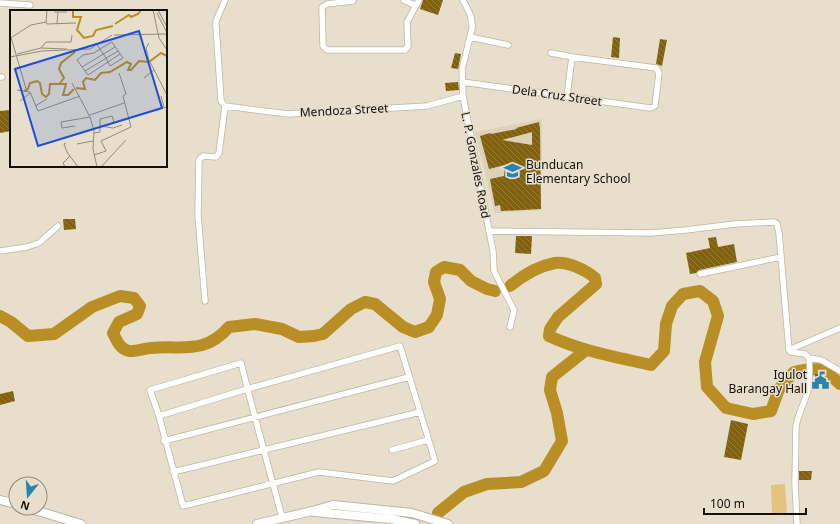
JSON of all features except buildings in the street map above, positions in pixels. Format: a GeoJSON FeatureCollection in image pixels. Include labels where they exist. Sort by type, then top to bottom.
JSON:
{"type":"FeatureCollection","features":[{"type":"Feature","properties":{"kind":"main road"},"geometry":{"type":"LineString","coordinates":[[257,524],[333,505],[412,513],[448,524]]}},
{"type":"Feature","properties":{"kind":"main road"},"geometry":{"type":"LineString","coordinates":[[312,511],[391,519],[412,523],[412,513]]}},
{"type":"Feature","properties":{"kind":"main road"},"geometry":{"type":"LineString","coordinates":[[48,514],[81,524]]}},
{"type":"Feature","properties":{"kind":"street"},"geometry":{"type":"LineString","coordinates":[[204,301],[198,215],[199,160],[203,156],[214,157],[219,155],[225,106],[221,101],[216,21],[224,0]]}},
{"type":"Feature","properties":{"kind":"street"},"geometry":{"type":"LineString","coordinates":[[353,1],[327,4],[322,7],[323,46],[325,49],[405,50],[408,46],[407,22],[417,3],[404,0]]}},
{"type":"Feature","properties":{"kind":"street","name":"L. P. Gonzales Road"},"geometry":{"type":"LineString","coordinates":[[463,0],[472,16],[472,29],[462,69],[463,96],[493,251],[494,271],[514,310],[510,327]]}},
{"type":"Feature","properties":{"kind":"street"},"geometry":{"type":"LineString","coordinates":[[0,3],[30,5]]}},
{"type":"Feature","properties":{"kind":"street"},"geometry":{"type":"LineString","coordinates":[[470,37],[508,45]]}},
{"type":"Feature","properties":{"kind":"street"},"geometry":{"type":"LineString","coordinates":[[551,53],[572,57],[566,96]]}},
{"type":"Feature","properties":{"kind":"street","name":"Dela Cruz Street"},"geometry":{"type":"LineString","coordinates":[[462,82],[652,108],[655,104],[659,73],[656,68],[572,57]]}},
{"type":"Feature","properties":{"kind":"street","name":"Mendoza Street"},"geometry":{"type":"LineString","coordinates":[[225,106],[288,114],[427,106],[463,96]]}},
{"type":"Feature","properties":{"kind":"street"},"geometry":{"type":"LineString","coordinates":[[489,231],[651,233],[772,221],[777,224],[789,350]]}},
{"type":"Feature","properties":{"kind":"street"},"geometry":{"type":"LineString","coordinates":[[0,251],[27,247],[39,243],[58,226]]}},
{"type":"Feature","properties":{"kind":"street"},"geometry":{"type":"LineString","coordinates":[[700,274],[781,257]]}},
{"type":"Feature","properties":{"kind":"street"},"geometry":{"type":"LineString","coordinates":[[789,350],[840,328]]}},
{"type":"Feature","properties":{"kind":"street"},"geometry":{"type":"LineString","coordinates":[[158,416],[248,389],[400,346],[435,461],[393,481],[318,472],[273,484],[183,506],[150,390],[241,363],[248,389],[255,417],[264,450],[273,484],[282,517]]}},
{"type":"Feature","properties":{"kind":"street"},"geometry":{"type":"LineString","coordinates":[[789,350],[805,354],[809,358],[821,360],[840,371]]}},
{"type":"Feature","properties":{"kind":"street"},"geometry":{"type":"LineString","coordinates":[[796,524],[796,426],[797,419],[808,391],[810,367],[809,358]]}},
{"type":"Feature","properties":{"kind":"street"},"geometry":{"type":"LineString","coordinates":[[164,441],[409,377]]}},
{"type":"Feature","properties":{"kind":"street"},"geometry":{"type":"LineString","coordinates":[[173,472],[420,412]]}},
{"type":"Feature","properties":{"kind":"street"},"geometry":{"type":"LineString","coordinates":[[392,450],[428,440]]}},
{"type":"Feature","properties":{"kind":"shaded area","name":"Bunducan Elementary School"},"geometry":{"type":"Polygon","coordinates":[[[542,119],[541,210],[495,213],[475,132],[542,119]]]}},
{"type":"Feature","properties":{"kind":"shaded area"},"geometry":{"type":"Polygon","coordinates":[[[785,484],[787,513],[772,514],[771,485],[785,484]]]}},
{"type":"Feature","properties":{"kind":"waterway"},"geometry":{"type":"LineString","coordinates":[[510,286],[531,272],[543,266],[555,263],[565,263],[587,272],[595,278],[596,284],[558,317],[550,329],[549,336],[586,350],[651,365],[664,351],[666,324],[672,306],[683,294],[700,291],[713,301],[718,316],[705,362],[707,387],[726,408],[753,414],[771,411],[779,389],[794,372],[803,370],[823,369],[840,384]]}},
{"type":"Feature","properties":{"kind":"waterway"},"geometry":{"type":"LineString","coordinates":[[0,316],[11,322],[28,336],[54,334],[92,307],[120,296],[134,298],[140,306],[137,314],[119,322],[113,333],[121,347],[132,351],[163,347],[193,347],[211,342],[229,327],[255,324],[282,329],[299,337],[314,336],[323,334],[351,309],[365,302],[375,304],[403,327],[415,332],[429,327],[437,315],[440,299],[434,282],[436,272],[444,267],[460,270],[471,281],[487,289],[495,291]]}},
{"type":"Feature","properties":{"kind":"waterway"},"geometry":{"type":"LineString","coordinates":[[438,513],[464,492],[487,484],[521,482],[544,471],[562,441],[557,413],[550,390],[552,377],[586,350]]}},
{"type":"Feature","properties":{"kind":"place","name":"Bunducan Elementary School"},"geometry":{"type":"Point","coordinates":[513,171]}},
{"type":"Feature","properties":{"kind":"place","name":"Igulot Barangay Hall"},"geometry":{"type":"Point","coordinates":[820,381]}}]}
